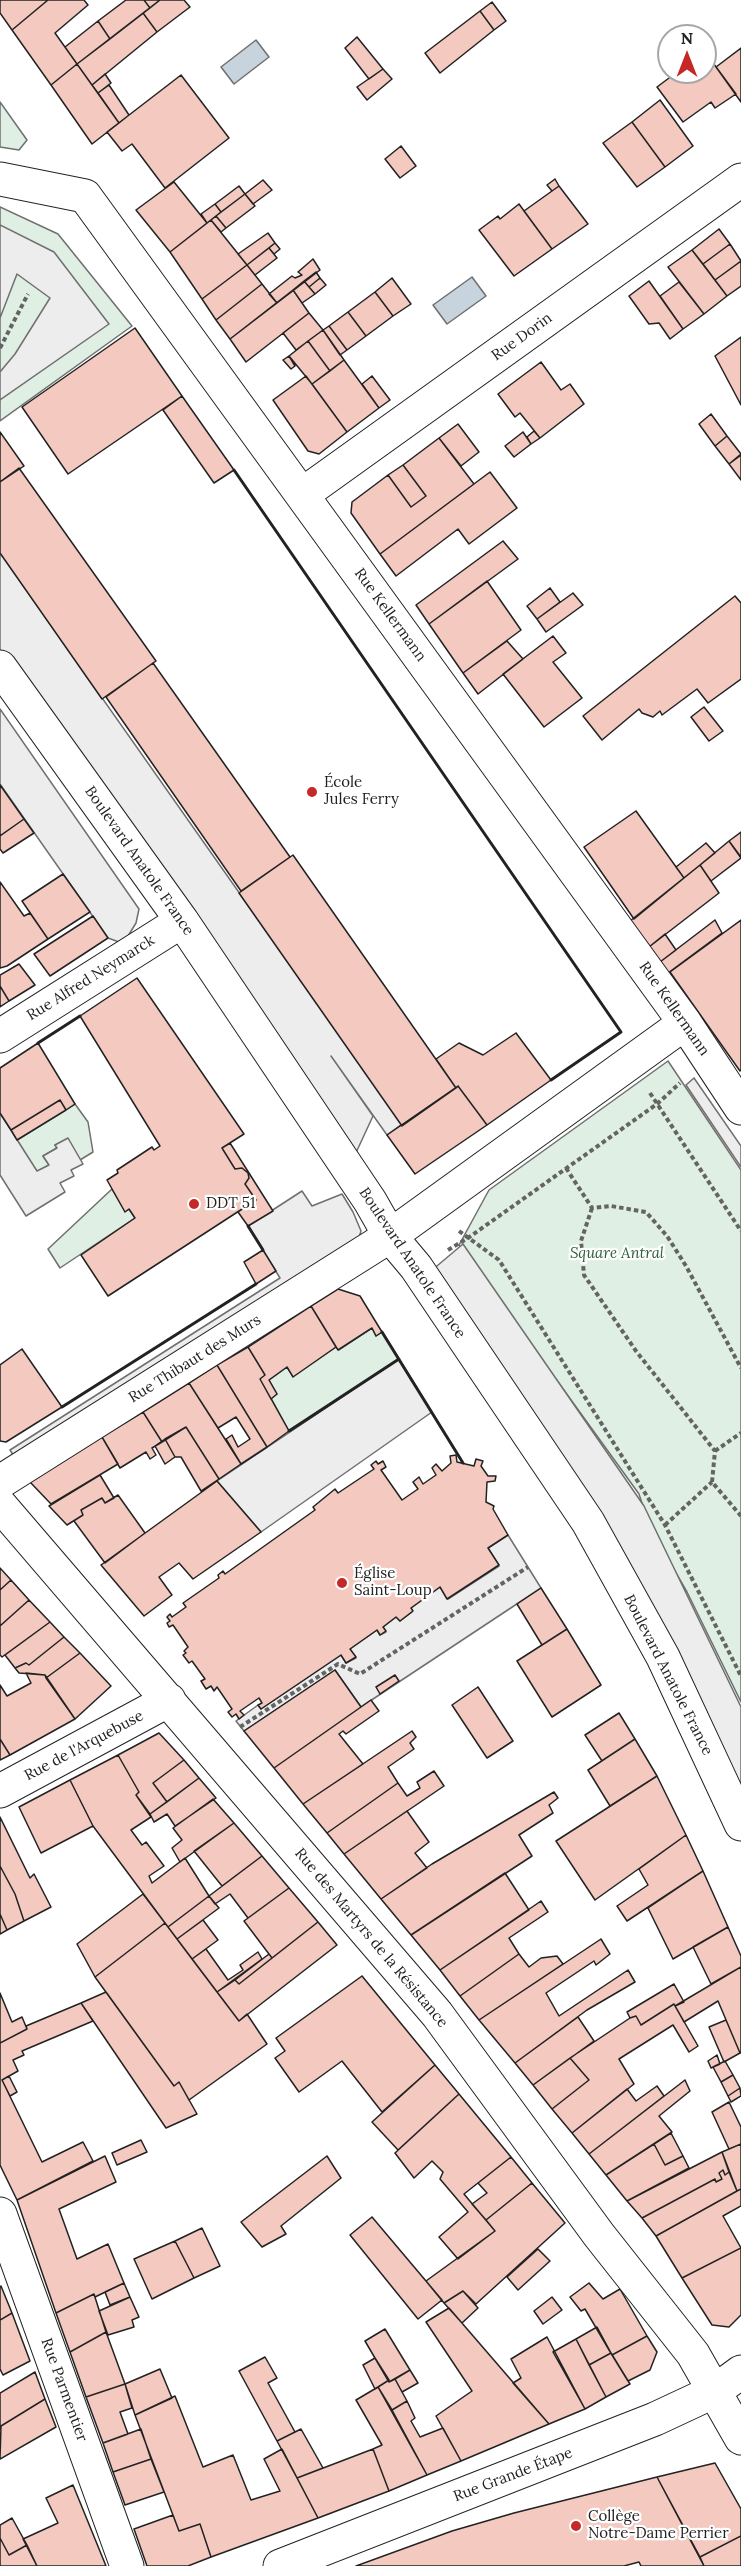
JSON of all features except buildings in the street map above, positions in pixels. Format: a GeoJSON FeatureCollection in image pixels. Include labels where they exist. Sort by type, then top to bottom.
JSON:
{"type":"FeatureCollection","features":[{"type":"Feature","properties":{"kind":"street","name":"Rue Kellermann"},"geometry":{"type":"LineString","coordinates":[[0,180],[85,196],[685,1023],[741,1107]]}},
{"type":"Feature","properties":{"kind":"street","name":"Rue Dorin"},"geometry":{"type":"LineString","coordinates":[[303,494],[741,180]]}},
{"type":"Feature","properties":{"kind":"street","name":"Boulevard Anatole France"},"geometry":{"type":"LineString","coordinates":[[0,667],[182,921],[370,1201],[390,1236],[416,1267],[588,1522],[663,1657],[741,1824]]}},
{"type":"Feature","properties":{"kind":"street","name":"Rue Alfred Neymarck"},"geometry":{"type":"LineString","coordinates":[[0,1036],[182,921]]}},
{"type":"Feature","properties":{"kind":"street","name":"Rue Thibaut des Murs"},"geometry":{"type":"LineString","coordinates":[[0,1482],[390,1236],[685,1023]]}},
{"type":"Feature","properties":{"kind":"street","name":"Rue des Martyrs de la Résistance"},"geometry":{"type":"LineString","coordinates":[[0,1505],[437,2014],[599,2235],[693,2354],[741,2438]]}},
{"type":"Feature","properties":{"kind":"street","name":"Rue de l'Arquebuse"},"geometry":{"type":"LineString","coordinates":[[0,1791],[169,1700]]}},
{"type":"Feature","properties":{"kind":"street","name":"Rue Parmentier"},"geometry":{"type":"LineString","coordinates":[[0,2214],[127,2566]]}},
{"type":"Feature","properties":{"kind":"street","name":"Rue Grande Étape"},"geometry":{"type":"LineString","coordinates":[[280,2566],[655,2419],[715,2391],[741,2372]]}},
{"type":"Feature","properties":{"kind":"path"},"geometry":{"type":"LineString","coordinates":[[0,348],[28,294]]}},
{"type":"Feature","properties":{"kind":"path"},"geometry":{"type":"LineString","coordinates":[[416,1267],[468,1238],[657,1104],[708,1058]]}},
{"type":"Feature","properties":{"kind":"path"},"geometry":{"type":"LineString","coordinates":[[628,1064],[741,1231]]}},
{"type":"Feature","properties":{"kind":"path"},"geometry":{"type":"LineString","coordinates":[[566,1168],[591,1208],[581,1241],[585,1275],[636,1351],[715,1451],[712,1482],[665,1525]]}},
{"type":"Feature","properties":{"kind":"path"},"geometry":{"type":"LineString","coordinates":[[591,1208],[611,1206],[646,1212],[667,1236],[686,1266],[741,1368]]}},
{"type":"Feature","properties":{"kind":"path"},"geometry":{"type":"LineString","coordinates":[[430,1208],[499,1260],[665,1525],[741,1676]]}},
{"type":"Feature","properties":{"kind":"path"},"geometry":{"type":"LineString","coordinates":[[715,1451],[741,1433]]}},
{"type":"Feature","properties":{"kind":"path"},"geometry":{"type":"LineString","coordinates":[[712,1482],[741,1516]]}},
{"type":"Feature","properties":{"kind":"path"},"geometry":{"type":"LineString","coordinates":[[240,1727],[338,1664],[360,1674],[528,1567]]}},
{"type":"Feature","properties":{"kind":"green space"},"geometry":{"type":"Polygon","coordinates":[[[0,102],[27,140],[19,150],[0,147],[0,102]]]}},
{"type":"Feature","properties":{"kind":"green space"},"geometry":{"type":"Polygon","coordinates":[[[0,207],[58,234],[132,326],[0,421],[0,207]]]}},
{"type":"Feature","properties":{"kind":"green space","name":"Square Antral"},"geometry":{"type":"Polygon","coordinates":[[[668,1061],[741,1170],[741,1702],[687,1592],[650,1528],[639,1494],[459,1245],[489,1190],[668,1061]]]}},
{"type":"Feature","properties":{"kind":"green space"},"geometry":{"type":"Polygon","coordinates":[[[75,1104],[88,1122],[93,1152],[80,1160],[68,1139],[55,1145],[57,1148],[43,1156],[49,1165],[37,1172],[17,1140],[75,1104]]]}},
{"type":"Feature","properties":{"kind":"green space"},"geometry":{"type":"Polygon","coordinates":[[[112,1189],[125,1211],[129,1209],[135,1218],[60,1268],[48,1249],[112,1189]]]}},
{"type":"Feature","properties":{"kind":"green space"},"geometry":{"type":"Polygon","coordinates":[[[372,1328],[376,1336],[382,1332],[399,1359],[289,1431],[271,1398],[277,1394],[269,1380],[287,1367],[293,1376],[336,1347],[339,1350],[372,1328]]]}},
{"type":"Feature","properties":{"kind":"shaded area"},"geometry":{"type":"Polygon","coordinates":[[[256,40],[269,57],[234,84],[221,67],[256,40]]]}},
{"type":"Feature","properties":{"kind":"shaded area"},"geometry":{"type":"Polygon","coordinates":[[[0,225],[54,252],[109,324],[0,400],[0,372],[15,354],[50,298],[17,274],[0,318],[0,225]]]}},
{"type":"Feature","properties":{"kind":"shaded area"},"geometry":{"type":"Polygon","coordinates":[[[472,277],[486,296],[447,324],[433,305],[472,277]]]}},
{"type":"Feature","properties":{"kind":"shaded area"},"geometry":{"type":"Polygon","coordinates":[[[0,553],[402,1124],[387,1135],[331,1056],[373,1116],[354,1157],[0,652],[0,553]]]}},
{"type":"Feature","properties":{"kind":"shaded area"},"geometry":{"type":"Polygon","coordinates":[[[0,709],[139,909],[136,923],[128,936],[119,942],[108,938],[0,784],[0,709]]]}},
{"type":"Feature","properties":{"kind":"shaded area"},"geometry":{"type":"Polygon","coordinates":[[[694,1078],[741,1146],[741,1167],[686,1085],[694,1078]]]}},
{"type":"Feature","properties":{"kind":"shaded area"},"geometry":{"type":"Polygon","coordinates":[[[0,1113],[37,1171],[49,1165],[43,1156],[57,1148],[55,1145],[68,1138],[83,1164],[71,1170],[74,1176],[60,1183],[65,1192],[26,1216],[0,1175],[0,1113]]]}},
{"type":"Feature","properties":{"kind":"shaded area"},"geometry":{"type":"Polygon","coordinates":[[[302,1191],[312,1206],[342,1194],[361,1231],[357,1244],[17,1461],[10,1450],[280,1278],[248,1226],[302,1191]]]}},
{"type":"Feature","properties":{"kind":"shaded area"},"geometry":{"type":"Polygon","coordinates":[[[463,1244],[644,1506],[741,1707],[741,1788],[431,1271],[463,1244]]]}},
{"type":"Feature","properties":{"kind":"shaded area"},"geometry":{"type":"Polygon","coordinates":[[[399,1359],[432,1412],[261,1532],[217,1481],[399,1359]]]}},
{"type":"Feature","properties":{"kind":"shaded area"},"geometry":{"type":"Polygon","coordinates":[[[508,1535],[541,1588],[361,1707],[335,1670],[244,1731],[236,1721],[258,1705],[261,1709],[341,1655],[346,1663],[356,1658],[350,1649],[377,1630],[380,1635],[386,1632],[383,1627],[396,1617],[400,1621],[412,1612],[411,1608],[440,1587],[448,1599],[499,1566],[488,1548],[508,1535]]]}},
{"type":"Feature","properties":{"kind":"wall"},"geometry":{"type":"LineString","coordinates":[[234,470],[621,1032],[551,1080]]}},
{"type":"Feature","properties":{"kind":"wall"},"geometry":{"type":"LineString","coordinates":[[38,1043],[80,1016]]}},
{"type":"Feature","properties":{"kind":"wall"},"geometry":{"type":"LineString","coordinates":[[248,1226],[263,1250]]}},
{"type":"Feature","properties":{"kind":"wall"},"geometry":{"type":"LineString","coordinates":[[62,1407],[256,1284]]}},
{"type":"Feature","properties":{"kind":"wall"},"geometry":{"type":"LineString","coordinates":[[382,1332],[463,1463]]}},
{"type":"Feature","properties":{"kind":"wall"},"geometry":{"type":"LineString","coordinates":[[289,1431],[399,1359]]}},
{"type":"Feature","properties":{"kind":"place","name":"École Jules Ferry"},"geometry":{"type":"Point","coordinates":[312,792]}},
{"type":"Feature","properties":{"kind":"place","name":"DDT 51"},"geometry":{"type":"Point","coordinates":[194,1204]}},
{"type":"Feature","properties":{"kind":"place","name":"Église Saint-Loup"},"geometry":{"type":"Point","coordinates":[342,1583]}},
{"type":"Feature","properties":{"kind":"place","name":"Collège Notre-Dame Perrier"},"geometry":{"type":"Point","coordinates":[576,2526]}}]}
